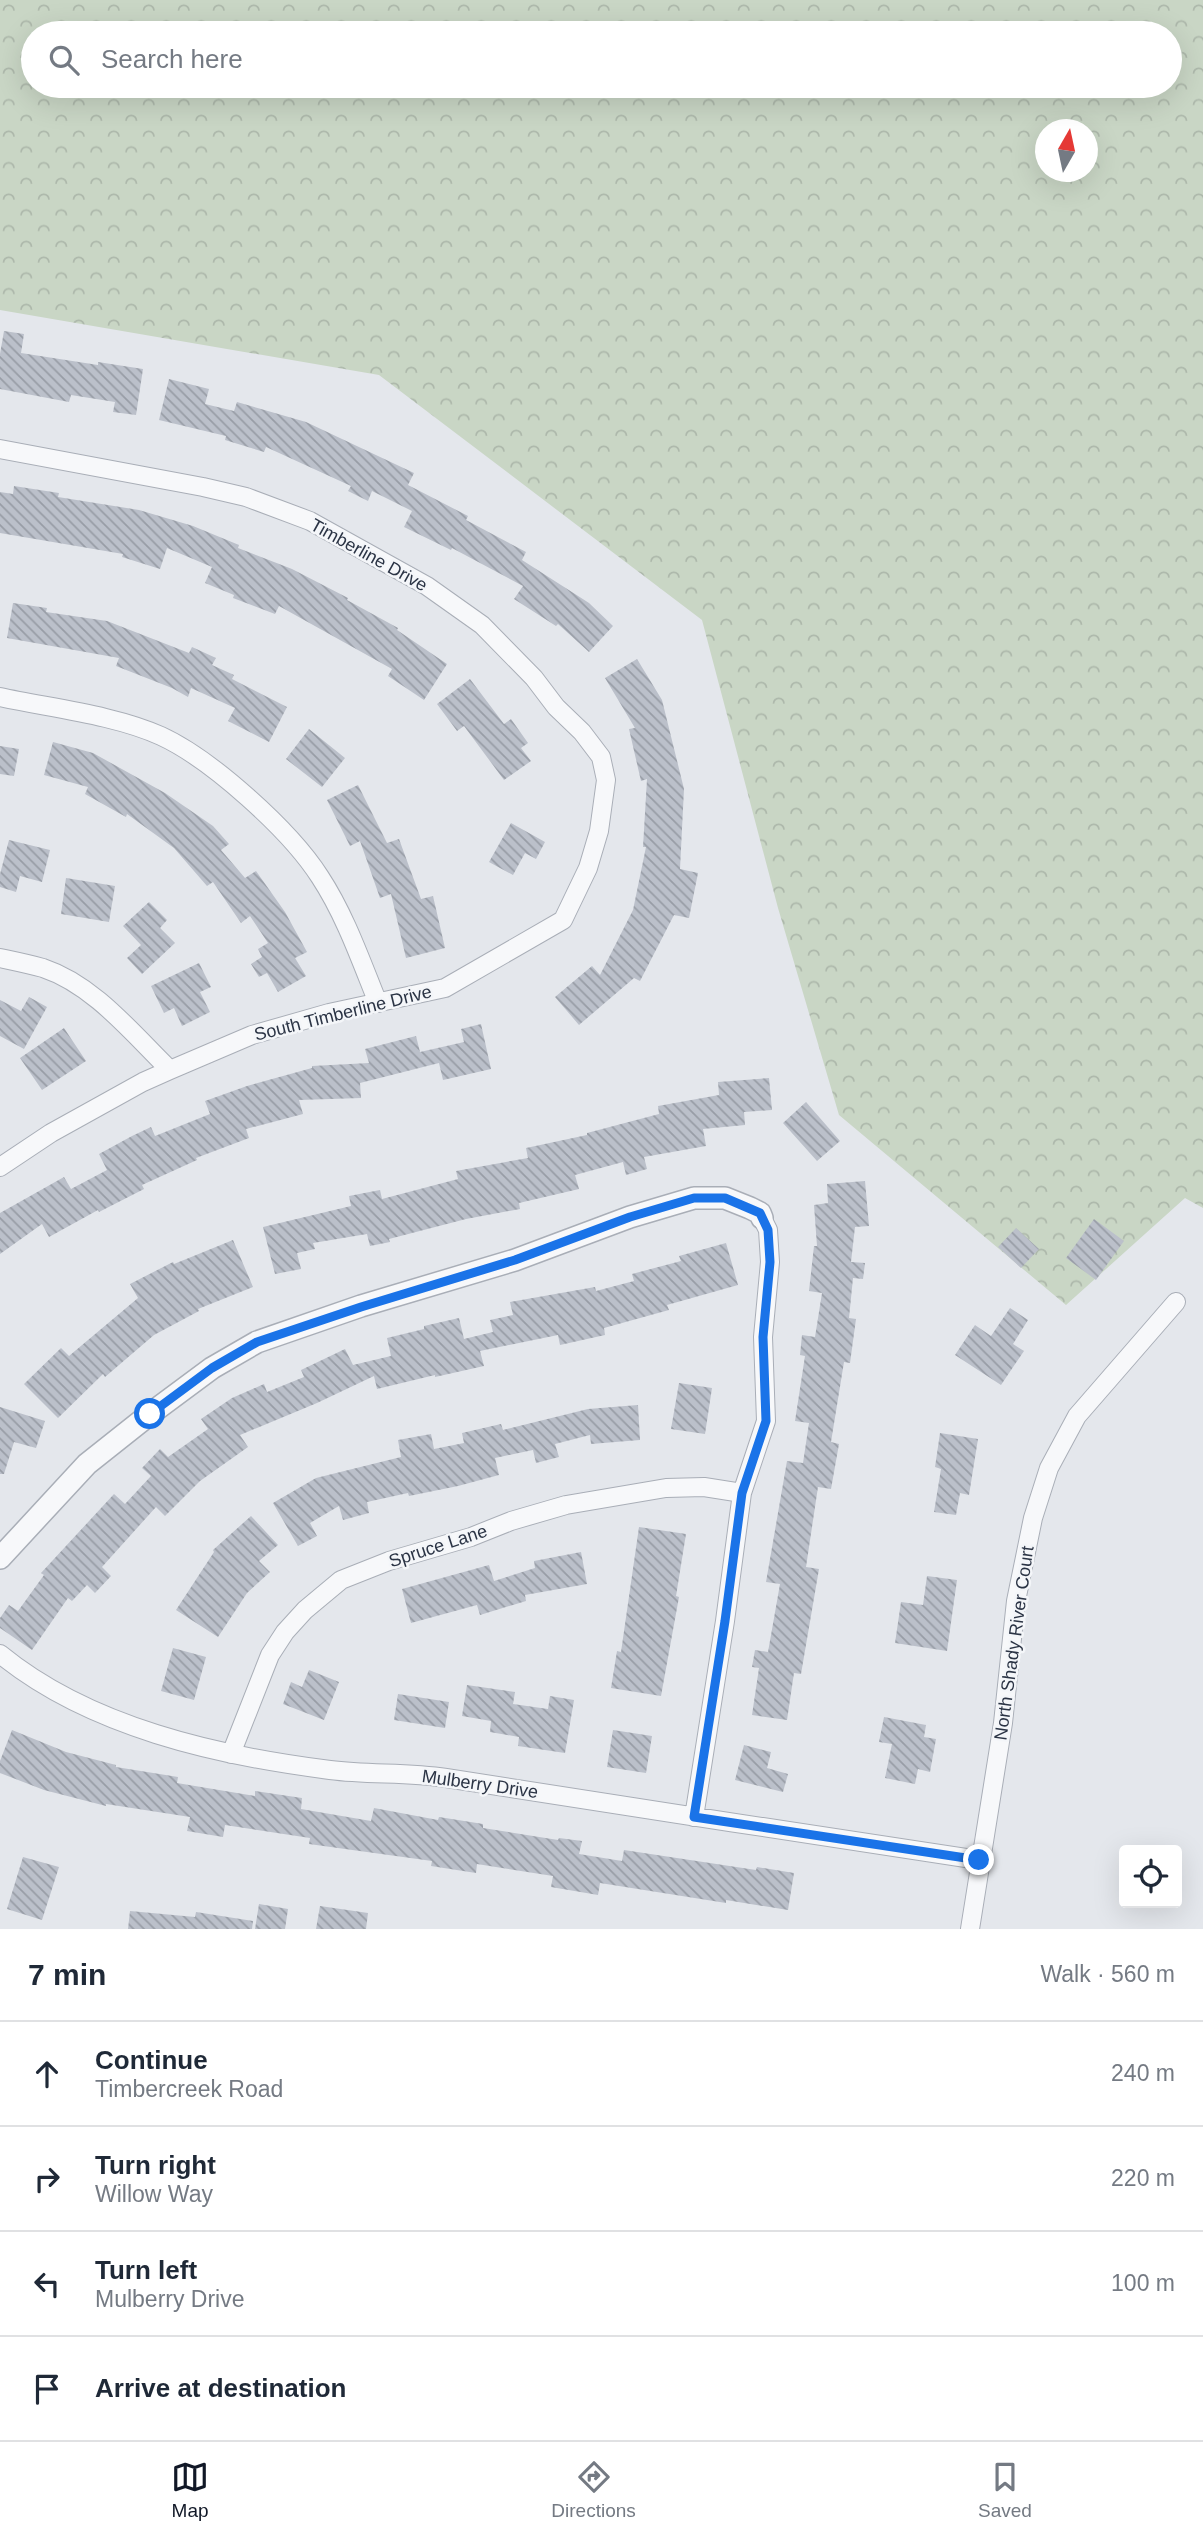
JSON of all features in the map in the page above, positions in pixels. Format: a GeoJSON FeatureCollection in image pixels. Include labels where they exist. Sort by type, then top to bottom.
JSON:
{"type":"FeatureCollection","features":[{"type":"Feature","properties":{"kind":"street","name":"Timberline Drive"},"geometry":{"type":"LineString","coordinates":[[0,449],[246,497],[310,521],[427,586],[482,625],[534,678],[601,757],[606,780],[599,831]]}},
{"type":"Feature","properties":{"kind":"street"},"geometry":{"type":"LineString","coordinates":[[0,697],[127,724],[161,736],[196,756],[283,832],[320,877],[355,946],[378,1003]]}},
{"type":"Feature","properties":{"kind":"street","name":"South Timberline Drive"},"geometry":{"type":"LineString","coordinates":[[0,1167],[51,1133],[143,1082],[252,1035],[329,1013],[444,988],[563,920],[587,868],[599,831]]}},
{"type":"Feature","properties":{"kind":"street"},"geometry":{"type":"LineString","coordinates":[[0,958],[44,969],[80,986],[170,1070]]}},
{"type":"Feature","properties":{"kind":"street"},"geometry":{"type":"LineString","coordinates":[[0,1558],[87,1464],[212,1368],[257,1342],[515,1260],[630,1217],[694,1198],[725,1198],[760,1213],[768,1230],[770,1262],[763,1337],[766,1421],[742,1493],[694,1817]]}},
{"type":"Feature","properties":{"kind":"street","name":"North Shady River Court"},"geometry":{"type":"LineString","coordinates":[[970,1929],[1003,1723],[1016,1601],[1034,1518],[1049,1468],[1077,1416],[1176,1302]]}},
{"type":"Feature","properties":{"kind":"street","name":"Spruce Lane"},"geometry":{"type":"LineString","coordinates":[[231,1754],[270,1655],[285,1632],[305,1610],[341,1580],[389,1561],[566,1505],[666,1488],[704,1487],[742,1493]]}},
{"type":"Feature","properties":{"kind":"street","name":"Mulberry Drive"},"geometry":{"type":"LineString","coordinates":[[0,1654],[72,1700],[144,1730],[231,1754],[332,1770],[433,1776],[979,1860]]}},
{"type":"Feature","properties":{"kind":"green space"},"geometry":{"type":"Polygon","coordinates":[[[0,0],[1203,0],[1203,1208],[1185,1198],[1066,1305],[839,1115],[778,908],[702,620],[379,375],[0,310],[0,0]]]}},
{"type":"Feature","properties":{"kind":"building"},"geometry":{"type":"Polygon","coordinates":[[[4,331],[24,334],[21,353],[143,369],[136,415],[113,412],[115,402],[71,395],[69,402],[0,389],[0,354],[4,331]]]}},
{"type":"Feature","properties":{"kind":"building"},"geometry":{"type":"Polygon","coordinates":[[[169,379],[209,389],[205,404],[234,411],[237,402],[306,422],[414,473],[408,485],[468,516],[466,520],[526,552],[522,560],[589,603],[613,626],[589,652],[558,624],[556,626],[514,599],[523,586],[452,548],[451,550],[404,527],[412,511],[372,491],[368,501],[348,491],[351,486],[266,447],[264,452],[225,440],[226,436],[159,420],[169,379]]]}},
{"type":"Feature","properties":{"kind":"building"},"geometry":{"type":"Polygon","coordinates":[[[14,486],[59,493],[58,497],[139,510],[193,526],[239,545],[238,548],[292,569],[348,598],[347,600],[398,628],[397,630],[447,664],[424,700],[388,676],[392,669],[279,606],[275,614],[233,598],[234,595],[205,583],[212,567],[167,548],[160,569],[122,557],[123,554],[0,533],[0,492],[13,494],[14,486]]]}},
{"type":"Feature","properties":{"kind":"building"},"geometry":{"type":"Polygon","coordinates":[[[13,603],[47,608],[46,612],[107,621],[189,653],[192,647],[216,658],[212,665],[234,675],[232,679],[287,707],[269,742],[228,721],[235,708],[191,688],[188,697],[116,666],[119,658],[7,638],[13,603]]]}},
{"type":"Feature","properties":{"kind":"building"},"geometry":{"type":"Polygon","coordinates":[[[637,659],[662,700],[684,789],[680,869],[698,873],[689,918],[674,915],[640,981],[634,978],[579,1025],[555,997],[592,966],[600,975],[633,910],[646,847],[643,847],[647,779],[641,781],[629,729],[635,728],[605,678],[637,659]]]}},
{"type":"Feature","properties":{"kind":"building"},"geometry":{"type":"Polygon","coordinates":[[[470,679],[504,724],[511,719],[528,743],[521,748],[531,761],[504,780],[464,726],[457,731],[437,704],[470,679]]]}},
{"type":"Feature","properties":{"kind":"building"},"geometry":{"type":"Polygon","coordinates":[[[309,729],[345,758],[322,787],[286,759],[309,729]]]}},
{"type":"Feature","properties":{"kind":"building"},"geometry":{"type":"Polygon","coordinates":[[[53,742],[93,753],[165,793],[213,826],[229,844],[221,850],[245,878],[256,871],[285,912],[307,952],[295,958],[306,976],[278,992],[267,973],[259,977],[251,964],[262,957],[258,949],[268,943],[250,916],[241,923],[213,882],[207,886],[174,848],[127,814],[126,817],[85,794],[88,787],[44,775],[53,742]]]}},
{"type":"Feature","properties":{"kind":"building"},"geometry":{"type":"Polygon","coordinates":[[[0,746],[19,749],[14,776],[0,774],[0,746]]]}},
{"type":"Feature","properties":{"kind":"building"},"geometry":{"type":"Polygon","coordinates":[[[358,785],[387,843],[399,839],[421,899],[433,896],[445,948],[406,958],[391,894],[380,898],[360,841],[350,846],[327,800],[358,785]]]}},
{"type":"Feature","properties":{"kind":"building"},"geometry":{"type":"Polygon","coordinates":[[[511,823],[545,842],[536,859],[525,853],[513,875],[489,862],[511,823]]]}},
{"type":"Feature","properties":{"kind":"building"},"geometry":{"type":"Polygon","coordinates":[[[9,840],[50,850],[42,882],[20,876],[16,892],[0,887],[0,874],[9,840]]]}},
{"type":"Feature","properties":{"kind":"building"},"geometry":{"type":"Polygon","coordinates":[[[66,878],[115,886],[109,922],[61,914],[66,878]]]}},
{"type":"Feature","properties":{"kind":"building"},"geometry":{"type":"Polygon","coordinates":[[[149,902],[167,920],[160,928],[175,943],[142,974],[127,958],[141,945],[123,926],[149,902]]]}},
{"type":"Feature","properties":{"kind":"building"},"geometry":{"type":"Polygon","coordinates":[[[199,963],[211,987],[200,992],[210,1012],[182,1026],[174,1008],[164,1013],[151,986],[199,963]]]}},
{"type":"Feature","properties":{"kind":"building"},"geometry":{"type":"Polygon","coordinates":[[[29,997],[47,1007],[24,1049],[0,1036],[0,1000],[21,1011],[29,997]]]}},
{"type":"Feature","properties":{"kind":"building"},"geometry":{"type":"Polygon","coordinates":[[[481,1024],[491,1069],[443,1080],[439,1063],[360,1083],[361,1098],[299,1100],[303,1114],[246,1129],[249,1138],[196,1158],[197,1160],[142,1185],[144,1189],[49,1237],[42,1224],[0,1254],[0,1213],[64,1177],[71,1189],[107,1170],[99,1154],[151,1127],[155,1136],[210,1114],[205,1101],[312,1066],[369,1063],[365,1049],[416,1036],[420,1052],[464,1042],[461,1029],[481,1024]]]}},
{"type":"Feature","properties":{"kind":"building"},"geometry":{"type":"Polygon","coordinates":[[[64,1028],[86,1061],[42,1090],[20,1058],[64,1028]]]}},
{"type":"Feature","properties":{"kind":"building"},"geometry":{"type":"Polygon","coordinates":[[[769,1078],[772,1110],[744,1112],[745,1125],[703,1129],[706,1146],[644,1157],[647,1169],[626,1175],[623,1162],[575,1175],[579,1189],[519,1203],[520,1209],[466,1219],[389,1239],[390,1242],[370,1246],[367,1234],[313,1243],[315,1249],[297,1253],[301,1269],[275,1274],[263,1227],[351,1206],[349,1196],[380,1190],[382,1199],[458,1179],[456,1171],[528,1158],[526,1148],[587,1135],[659,1114],[658,1106],[719,1095],[718,1082],[769,1078]]]}},
{"type":"Feature","properties":{"kind":"building"},"geometry":{"type":"Polygon","coordinates":[[[806,1102],[840,1141],[817,1161],[783,1123],[806,1102]]]}},
{"type":"Feature","properties":{"kind":"building"},"geometry":{"type":"Polygon","coordinates":[[[865,1181],[869,1226],[855,1227],[851,1262],[865,1263],[863,1279],[853,1278],[849,1318],[856,1319],[850,1363],[844,1362],[831,1442],[839,1444],[831,1489],[818,1487],[806,1567],[819,1569],[801,1674],[794,1673],[787,1720],[752,1715],[759,1668],[752,1667],[755,1650],[768,1652],[780,1584],[766,1582],[787,1461],[803,1463],[809,1423],[795,1421],[805,1356],[800,1355],[802,1335],[815,1337],[822,1293],[809,1291],[814,1246],[817,1246],[814,1205],[828,1203],[827,1184],[865,1181]]]}},
{"type":"Feature","properties":{"kind":"building"},"geometry":{"type":"Polygon","coordinates":[[[1094,1219],[1124,1241],[1096,1280],[1066,1258],[1094,1219]]]}},
{"type":"Feature","properties":{"kind":"building"},"geometry":{"type":"Polygon","coordinates":[[[1016,1228],[1039,1249],[1021,1268],[998,1247],[1016,1228]]]}},
{"type":"Feature","properties":{"kind":"building"},"geometry":{"type":"Polygon","coordinates":[[[233,1240],[253,1287],[198,1309],[199,1311],[154,1335],[105,1377],[103,1374],[58,1418],[24,1384],[61,1348],[69,1356],[138,1298],[130,1284],[173,1262],[174,1264],[233,1240]]]}},
{"type":"Feature","properties":{"kind":"building"},"geometry":{"type":"Polygon","coordinates":[[[726,1243],[738,1285],[667,1305],[669,1310],[604,1328],[605,1335],[560,1345],[558,1335],[480,1351],[484,1366],[377,1389],[374,1376],[240,1435],[248,1447],[200,1481],[165,1516],[156,1507],[102,1567],[111,1576],[95,1593],[87,1585],[72,1601],[68,1598],[32,1650],[0,1628],[0,1618],[9,1605],[18,1611],[44,1575],[41,1573],[114,1494],[125,1504],[151,1476],[142,1468],[160,1449],[168,1457],[208,1429],[201,1419],[232,1398],[264,1384],[267,1392],[304,1377],[301,1370],[345,1349],[353,1365],[391,1356],[387,1338],[424,1329],[424,1326],[459,1318],[464,1339],[493,1332],[490,1320],[513,1315],[510,1302],[595,1287],[596,1291],[634,1281],[632,1274],[681,1261],[679,1256],[726,1243]]]}},
{"type":"Feature","properties":{"kind":"building"},"geometry":{"type":"Polygon","coordinates":[[[1010,1308],[1028,1320],[1013,1344],[1024,1351],[1001,1385],[955,1355],[975,1325],[991,1336],[1010,1308]]]}},
{"type":"Feature","properties":{"kind":"building"},"geometry":{"type":"Polygon","coordinates":[[[679,1383],[712,1388],[705,1434],[671,1429],[679,1383]]]}},
{"type":"Feature","properties":{"kind":"building"},"geometry":{"type":"Polygon","coordinates":[[[638,1405],[640,1440],[591,1444],[590,1435],[555,1444],[559,1457],[536,1463],[533,1450],[495,1458],[499,1475],[458,1486],[367,1502],[369,1513],[343,1520],[339,1506],[310,1523],[317,1536],[298,1546],[273,1503],[316,1478],[401,1457],[398,1440],[431,1434],[434,1449],[464,1443],[462,1433],[501,1424],[503,1430],[588,1409],[638,1405]]]}},
{"type":"Feature","properties":{"kind":"building"},"geometry":{"type":"Polygon","coordinates":[[[0,1407],[45,1421],[36,1448],[14,1442],[4,1474],[0,1474],[0,1407]]]}},
{"type":"Feature","properties":{"kind":"building"},"geometry":{"type":"Polygon","coordinates":[[[940,1433],[978,1439],[969,1495],[960,1493],[956,1515],[934,1512],[941,1469],[935,1467],[940,1433]]]}},
{"type":"Feature","properties":{"kind":"building"},"geometry":{"type":"Polygon","coordinates":[[[251,1516],[278,1545],[259,1561],[270,1572],[247,1593],[218,1637],[176,1610],[213,1550],[251,1516]]]}},
{"type":"Feature","properties":{"kind":"building"},"geometry":{"type":"Polygon","coordinates":[[[639,1527],[686,1534],[676,1596],[679,1597],[661,1696],[611,1688],[617,1651],[621,1652],[639,1527]]]}},
{"type":"Feature","properties":{"kind":"building"},"geometry":{"type":"Polygon","coordinates":[[[581,1552],[587,1584],[525,1595],[526,1601],[480,1615],[477,1605],[411,1623],[402,1589],[489,1565],[494,1581],[535,1568],[534,1561],[581,1552]]]}},
{"type":"Feature","properties":{"kind":"building"},"geometry":{"type":"Polygon","coordinates":[[[927,1576],[957,1580],[947,1651],[895,1643],[901,1602],[923,1605],[927,1576]]]}},
{"type":"Feature","properties":{"kind":"building"},"geometry":{"type":"Polygon","coordinates":[[[173,1648],[206,1657],[194,1700],[161,1691],[173,1648]]]}},
{"type":"Feature","properties":{"kind":"building"},"geometry":{"type":"Polygon","coordinates":[[[309,1670],[339,1682],[324,1720],[283,1704],[291,1682],[302,1687],[309,1670]]]}},
{"type":"Feature","properties":{"kind":"building"},"geometry":{"type":"Polygon","coordinates":[[[467,1685],[515,1692],[513,1704],[548,1709],[550,1696],[574,1700],[565,1753],[518,1746],[519,1737],[490,1732],[491,1721],[462,1716],[467,1685]]]}},
{"type":"Feature","properties":{"kind":"building"},"geometry":{"type":"Polygon","coordinates":[[[398,1694],[449,1702],[445,1728],[394,1720],[398,1694]]]}},
{"type":"Feature","properties":{"kind":"building"},"geometry":{"type":"Polygon","coordinates":[[[884,1717],[926,1725],[924,1737],[936,1739],[930,1772],[918,1769],[915,1784],[885,1778],[892,1744],[879,1742],[884,1717]]]}},
{"type":"Feature","properties":{"kind":"building"},"geometry":{"type":"Polygon","coordinates":[[[12,1730],[66,1752],[116,1767],[178,1777],[177,1783],[255,1796],[255,1791],[302,1798],[301,1809],[371,1821],[374,1808],[438,1820],[439,1817],[483,1824],[483,1828],[558,1840],[582,1841],[579,1854],[622,1861],[624,1850],[756,1870],[757,1867],[794,1873],[788,1910],[600,1883],[598,1895],[551,1887],[553,1876],[477,1864],[476,1873],[431,1866],[432,1861],[309,1844],[310,1838],[225,1825],[223,1837],[187,1831],[190,1817],[106,1806],[44,1790],[0,1773],[0,1761],[12,1730]]]}},
{"type":"Feature","properties":{"kind":"building"},"geometry":{"type":"Polygon","coordinates":[[[613,1730],[652,1736],[646,1773],[607,1767],[613,1730]]]}},
{"type":"Feature","properties":{"kind":"building"},"geometry":{"type":"Polygon","coordinates":[[[744,1745],[771,1752],[767,1768],[788,1774],[783,1792],[735,1780],[744,1745]]]}},
{"type":"Feature","properties":{"kind":"building"},"geometry":{"type":"Polygon","coordinates":[[[23,1857],[59,1867],[42,1920],[7,1909],[23,1857]]]}},
{"type":"Feature","properties":{"kind":"building"},"geometry":{"type":"Polygon","coordinates":[[[259,1904],[288,1909],[285,1929],[255,1929],[259,1904]]]}},
{"type":"Feature","properties":{"kind":"building"},"geometry":{"type":"Polygon","coordinates":[[[320,1906],[368,1913],[366,1929],[316,1929],[320,1906]]]}},
{"type":"Feature","properties":{"kind":"building"},"geometry":{"type":"Polygon","coordinates":[[[130,1911],[195,1917],[196,1912],[253,1921],[252,1929],[128,1929],[130,1911]]]}},
{"type":"Feature","properties":{"kind":"route"},"geometry":{"type":"LineString","coordinates":[[150,1414],[212,1368],[257,1342],[515,1260],[630,1217],[694,1198],[725,1198],[760,1213],[768,1230],[770,1262],[763,1337],[766,1421],[743,1487],[694,1817],[979,1860]]}}]}
